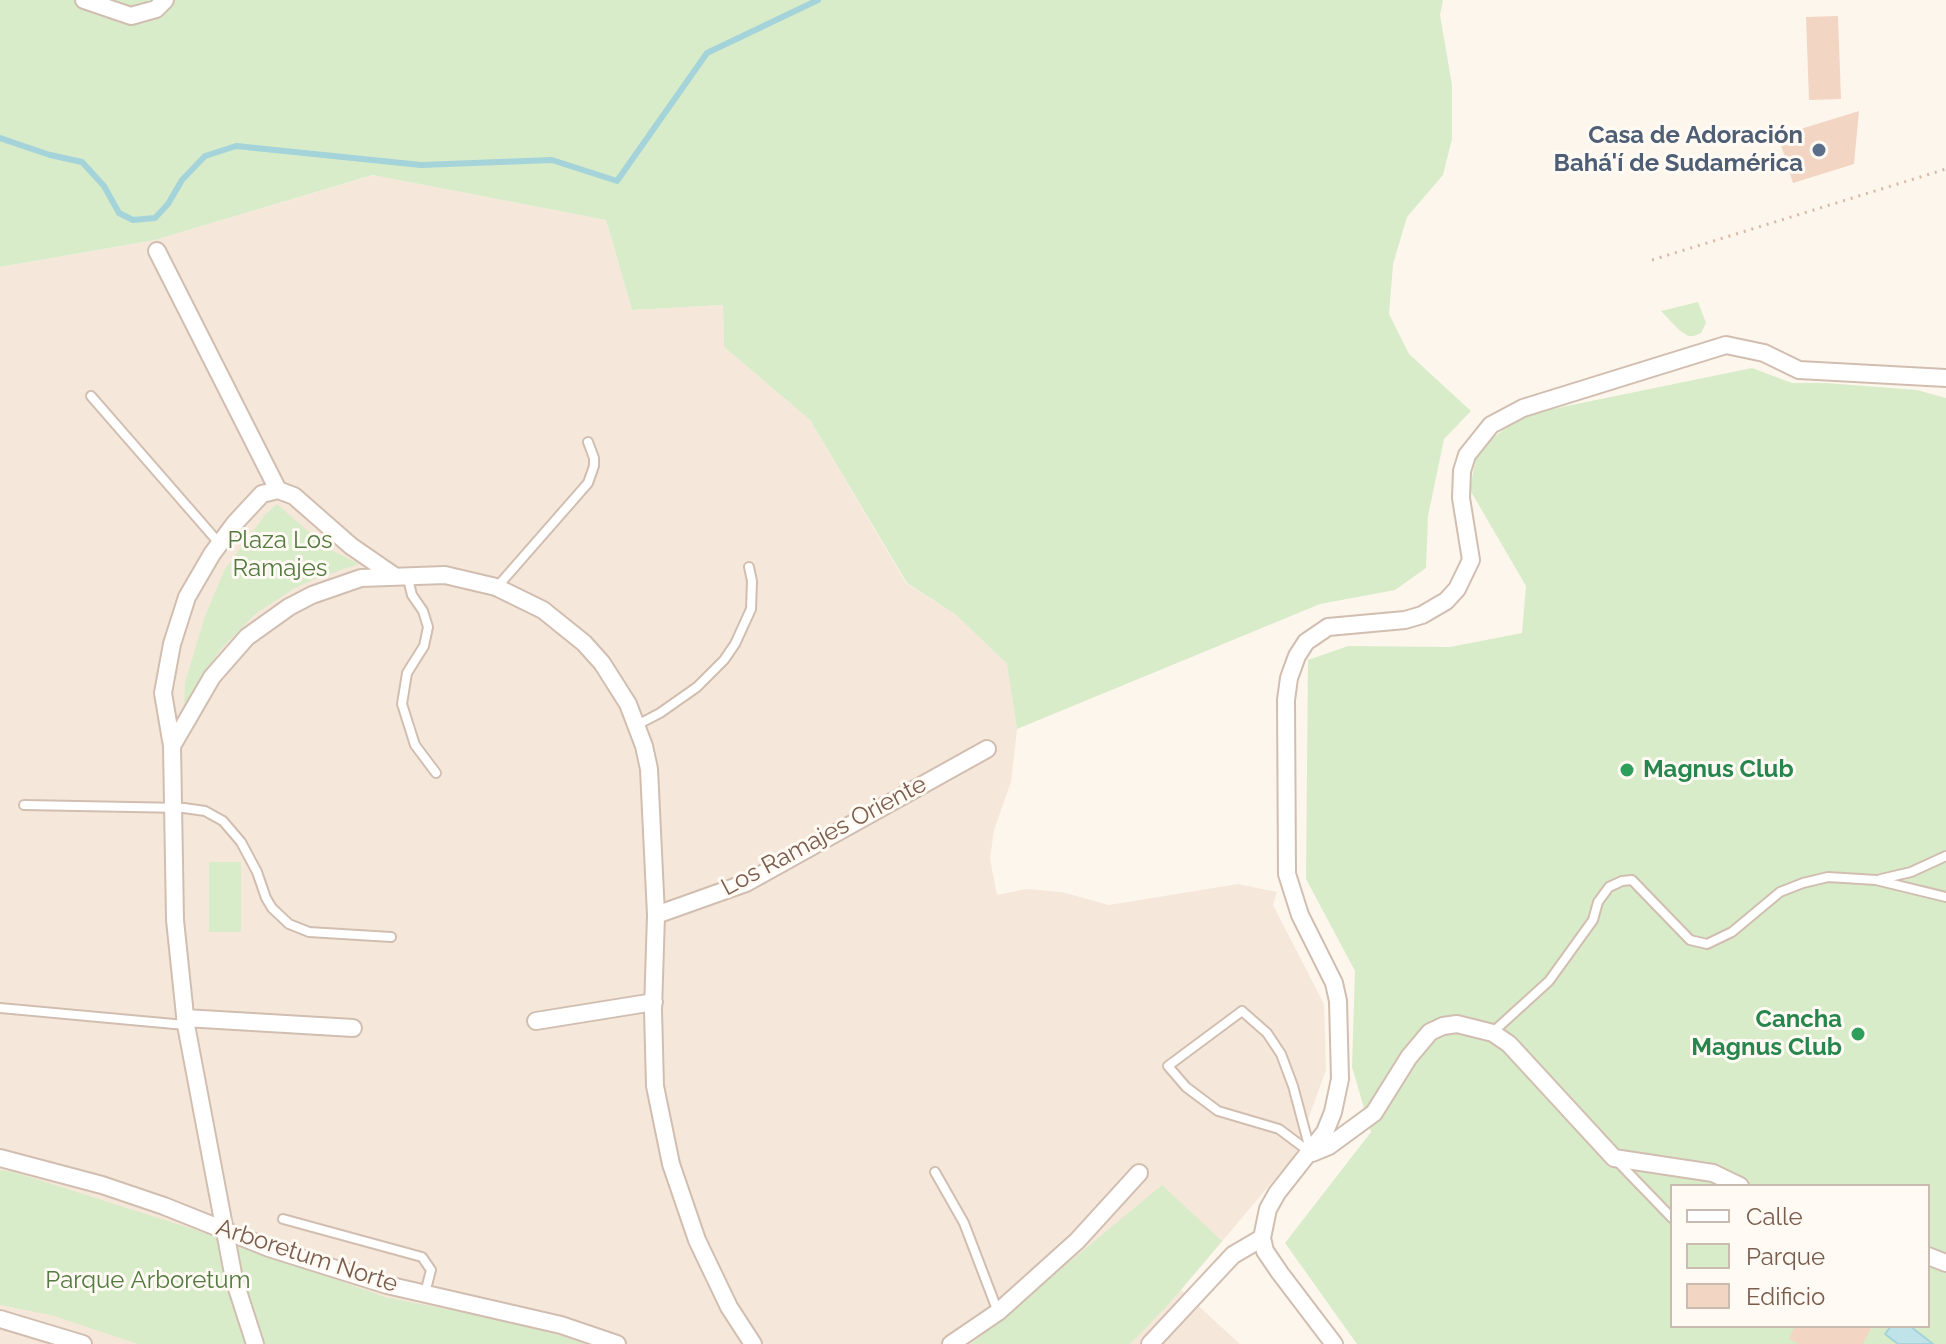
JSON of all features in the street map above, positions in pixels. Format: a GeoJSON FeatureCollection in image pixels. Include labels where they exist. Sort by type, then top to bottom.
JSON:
{"type":"FeatureCollection","features":[{"type":"Feature","properties":{"kind":"street"},"geometry":{"type":"LineString","coordinates":[[84,0],[131,16],[156,9],[165,0]]}},
{"type":"Feature","properties":{"kind":"street"},"geometry":{"type":"LineString","coordinates":[[157,251],[278,490]]}},
{"type":"Feature","properties":{"kind":"street"},"geometry":{"type":"LineString","coordinates":[[1334,1344],[1265,1251],[1262,1238],[1268,1209],[1277,1193],[1325,1132],[1340,1079],[1338,1001],[1334,983],[1300,915],[1287,874],[1286,700],[1289,678],[1297,656],[1306,642],[1328,627],[1405,620],[1422,615],[1446,601],[1457,589],[1471,560],[1461,498],[1462,471],[1467,455],[1491,425],[1523,408],[1726,345],[1764,353],[1799,370],[1946,378]]}},
{"type":"Feature","properties":{"kind":"street"},"geometry":{"type":"LineString","coordinates":[[255,1344],[234,1279],[186,1021],[175,920],[172,746],[163,693],[172,644],[187,597],[220,544],[262,494],[278,490],[294,496],[351,546],[400,575]]}},
{"type":"Feature","properties":{"kind":"street"},"geometry":{"type":"LineString","coordinates":[[172,746],[212,677],[229,656],[268,621],[289,607],[336,585],[361,578],[445,575],[496,587],[543,610],[584,643],[617,684],[637,725],[647,758],[652,791],[656,915],[655,1086],[671,1164],[697,1240],[729,1307],[753,1344]]}},
{"type":"Feature","properties":{"kind":"street","name":"Los Ramajes Oriente"},"geometry":{"type":"LineString","coordinates":[[656,915],[746,883],[987,749]]}},
{"type":"Feature","properties":{"kind":"street"},"geometry":{"type":"LineString","coordinates":[[536,1021],[654,1002]]}},
{"type":"Feature","properties":{"kind":"street"},"geometry":{"type":"LineString","coordinates":[[186,1021],[353,1028]]}},
{"type":"Feature","properties":{"kind":"street"},"geometry":{"type":"LineString","coordinates":[[1311,1153],[1329,1146],[1374,1113],[1409,1057],[1430,1032],[1457,1024],[1493,1033],[1509,1044],[1614,1158],[1713,1173],[1736,1184]]}},
{"type":"Feature","properties":{"kind":"street","name":"Arboretum Norte"},"geometry":{"type":"LineString","coordinates":[[0,1158],[102,1185],[269,1248],[387,1285],[561,1325],[617,1344]]}},
{"type":"Feature","properties":{"kind":"street"},"geometry":{"type":"LineString","coordinates":[[951,1344],[998,1312],[1077,1241],[1139,1173]]}},
{"type":"Feature","properties":{"kind":"street"},"geometry":{"type":"LineString","coordinates":[[1150,1344],[1233,1255],[1262,1238]]}},
{"type":"Feature","properties":{"kind":"street"},"geometry":{"type":"LineString","coordinates":[[0,1319],[83,1344]]}},
{"type":"Feature","properties":{"kind":"lane"},"geometry":{"type":"LineString","coordinates":[[91,396],[220,544]]}},
{"type":"Feature","properties":{"kind":"lane"},"geometry":{"type":"LineString","coordinates":[[496,587],[588,483],[594,466],[588,442]]}},
{"type":"Feature","properties":{"kind":"lane"},"geometry":{"type":"LineString","coordinates":[[637,725],[682,699],[711,674],[730,652],[745,627],[751,609],[749,567]]}},
{"type":"Feature","properties":{"kind":"lane"},"geometry":{"type":"LineString","coordinates":[[400,575],[423,611],[428,627],[424,646],[407,673],[402,704],[415,745],[436,773]]}},
{"type":"Feature","properties":{"kind":"lane"},"geometry":{"type":"LineString","coordinates":[[24,805],[195,808],[205,811],[223,821],[241,842],[272,908],[289,924],[309,932],[391,937]]}},
{"type":"Feature","properties":{"kind":"lane"},"geometry":{"type":"LineString","coordinates":[[1876,880],[1911,872],[1946,856]]}},
{"type":"Feature","properties":{"kind":"lane"},"geometry":{"type":"LineString","coordinates":[[1493,1033],[1549,981],[1593,920],[1598,902],[1609,887],[1622,881],[1632,880],[1690,940],[1707,944],[1732,932],[1780,892],[1828,877],[1876,880],[1946,897]]}},
{"type":"Feature","properties":{"kind":"lane"},"geometry":{"type":"LineString","coordinates":[[0,1008],[186,1021]]}},
{"type":"Feature","properties":{"kind":"lane"},"geometry":{"type":"LineString","coordinates":[[1242,1011],[1267,1033],[1281,1054],[1311,1153],[1279,1129],[1218,1111],[1186,1087],[1168,1066],[1242,1011]]}},
{"type":"Feature","properties":{"kind":"lane"},"geometry":{"type":"LineString","coordinates":[[1614,1158],[1670,1216]]}},
{"type":"Feature","properties":{"kind":"lane"},"geometry":{"type":"LineString","coordinates":[[935,1172],[964,1223],[998,1312]]}},
{"type":"Feature","properties":{"kind":"lane"},"geometry":{"type":"LineString","coordinates":[[283,1219],[422,1257],[431,1270],[425,1293]]}},
{"type":"Feature","properties":{"kind":"path"},"geometry":{"type":"LineString","coordinates":[[1652,260],[1946,169]]}},
{"type":"Feature","properties":{"kind":"shaded area"},"geometry":{"type":"Polygon","coordinates":[[[374,175],[606,220],[632,310],[723,305],[724,347],[810,420],[906,583],[956,615],[1008,665],[1017,729],[1011,782],[994,830],[990,859],[997,895],[1026,889],[1062,892],[1109,905],[1238,884],[1277,892],[1273,905],[1324,1004],[1326,1070],[1295,1155],[1181,1290],[1240,1344],[0,1344],[0,267],[155,240],[374,175]]]}},
{"type":"Feature","properties":{"kind":"green space"},"geometry":{"type":"Polygon","coordinates":[[[0,0],[1443,0],[1440,15],[1452,85],[1452,139],[1443,175],[1407,217],[1393,264],[1389,314],[1409,354],[1471,411],[1444,439],[1428,516],[1426,568],[1395,590],[1320,604],[1017,729],[1007,664],[956,615],[907,583],[810,420],[724,347],[723,305],[632,310],[606,220],[373,175],[155,240],[0,267],[0,0]]]}},
{"type":"Feature","properties":{"kind":"green space"},"geometry":{"type":"Polygon","coordinates":[[[1698,302],[1706,323],[1701,333],[1694,336],[1679,330],[1661,311],[1698,302]]]}},
{"type":"Feature","properties":{"kind":"green space","name":"Magnus Club"},"geometry":{"type":"Polygon","coordinates":[[[1752,368],[1792,383],[1917,390],[1946,398],[1946,1344],[1357,1344],[1285,1243],[1371,1132],[1352,1067],[1355,971],[1306,879],[1308,660],[1348,646],[1450,647],[1522,633],[1526,586],[1470,490],[1477,450],[1523,415],[1752,368]]]}},
{"type":"Feature","properties":{"kind":"green space","name":"Plaza Los Ramajes"},"geometry":{"type":"Polygon","coordinates":[[[277,504],[327,548],[359,564],[293,589],[254,615],[220,650],[184,712],[185,683],[205,616],[225,569],[265,515],[277,504]]]}},
{"type":"Feature","properties":{"kind":"green space"},"geometry":{"type":"Polygon","coordinates":[[[209,862],[241,862],[241,932],[209,932],[209,862]]]}},
{"type":"Feature","properties":{"kind":"green space","name":"Parque Arboretum"},"geometry":{"type":"Polygon","coordinates":[[[0,1170],[196,1230],[385,1297],[530,1326],[586,1344],[138,1344],[51,1315],[0,1305],[0,1170]]]}},
{"type":"Feature","properties":{"kind":"green space"},"geometry":{"type":"Polygon","coordinates":[[[1162,1185],[1222,1241],[1130,1344],[971,1344],[1162,1185]]]}},
{"type":"Feature","properties":{"kind":"water"},"geometry":{"type":"Polygon","coordinates":[[[1890,1328],[1913,1328],[1933,1344],[1898,1344],[1885,1334],[1890,1328]]]}},
{"type":"Feature","properties":{"kind":"building"},"geometry":{"type":"Polygon","coordinates":[[[1838,16],[1841,99],[1809,100],[1806,17],[1838,16]]]}},
{"type":"Feature","properties":{"kind":"building","name":"Casa de Adoración Bahá'í de Sudamérica"},"geometry":{"type":"Polygon","coordinates":[[[1859,111],[1854,164],[1793,183],[1778,136],[1859,111]]]}},
{"type":"Feature","properties":{"kind":"building"},"geometry":{"type":"Polygon","coordinates":[[[1794,1328],[1871,1328],[1863,1344],[1799,1344],[1789,1339],[1794,1328]]]}},
{"type":"Feature","properties":{"kind":"waterway"},"geometry":{"type":"LineString","coordinates":[[0,138],[82,162],[104,186],[119,213],[133,220],[155,218],[168,204],[182,180],[205,156],[236,146],[421,165],[552,160],[617,181],[707,53],[818,0]]}},
{"type":"Feature","properties":{"kind":"place","name":"Casa de Adoración Bahá'í de Sudamérica"},"geometry":{"type":"Point","coordinates":[1819,150]}},
{"type":"Feature","properties":{"kind":"place","name":"Magnus Club"},"geometry":{"type":"Point","coordinates":[1627,770]}},
{"type":"Feature","properties":{"kind":"place","name":"Cancha Magnus Club"},"geometry":{"type":"Point","coordinates":[1858,1034]}}]}
